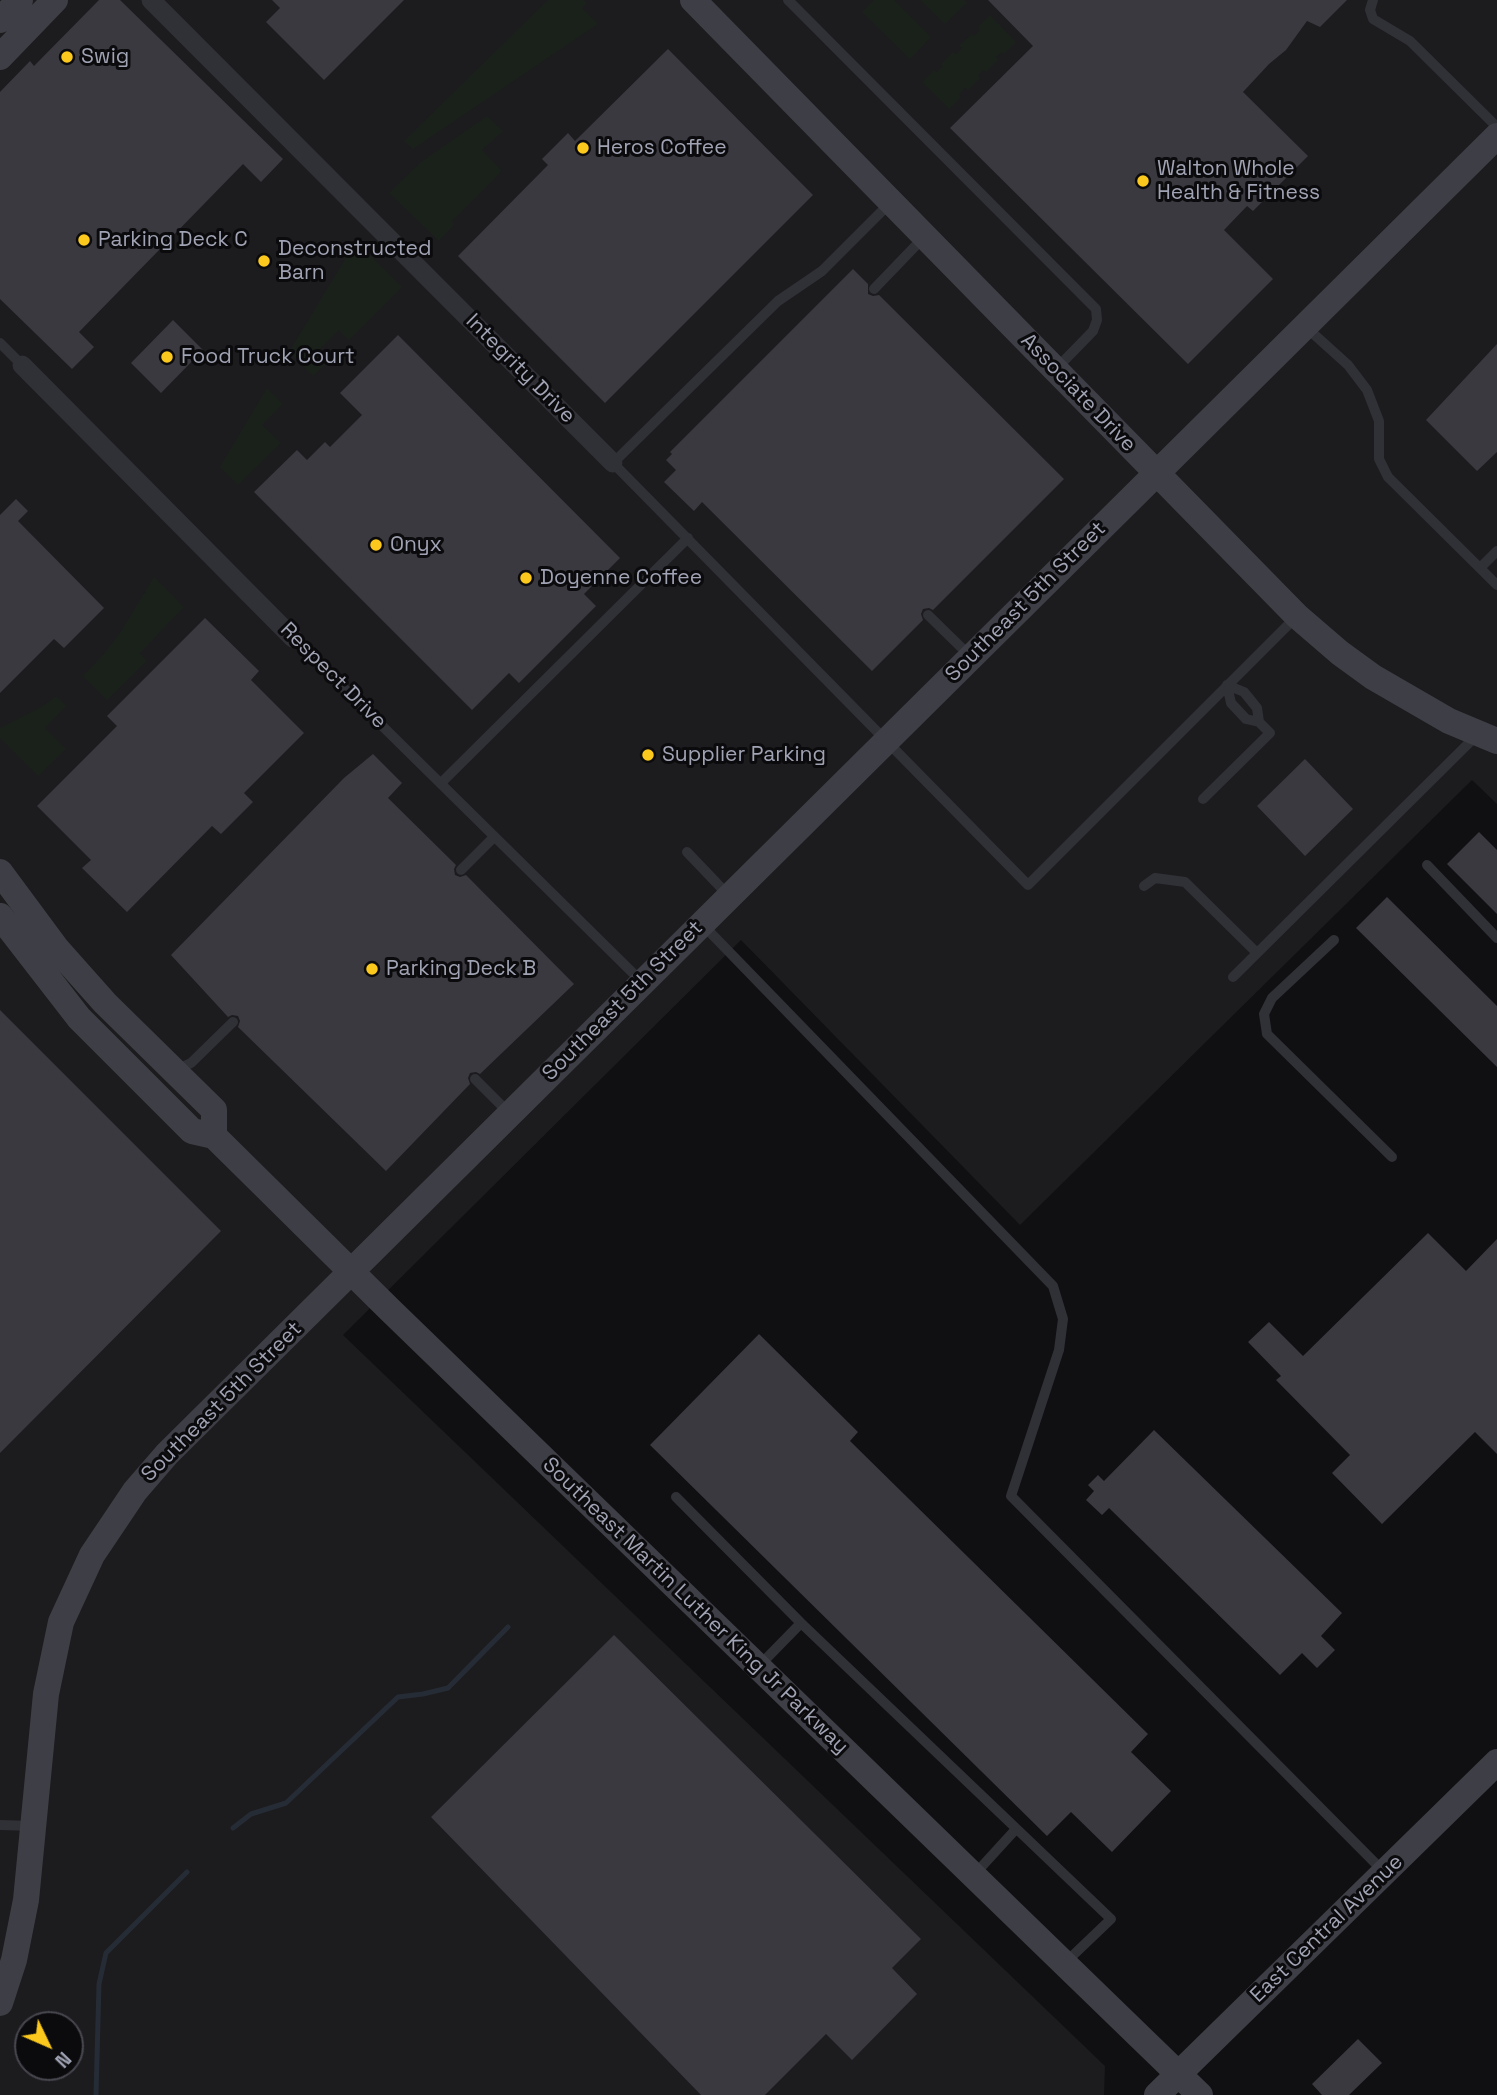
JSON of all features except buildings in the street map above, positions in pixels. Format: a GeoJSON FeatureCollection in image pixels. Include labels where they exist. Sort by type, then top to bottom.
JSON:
{"type":"FeatureCollection","features":[{"type":"Feature","properties":{"kind":"street"},"geometry":{"type":"LineString","coordinates":[[0,20],[20,0]]}},
{"type":"Feature","properties":{"kind":"street"},"geometry":{"type":"LineString","coordinates":[[0,57],[55,0]]}},
{"type":"Feature","properties":{"kind":"street","name":"Integrity Drive"},"geometry":{"type":"LineString","coordinates":[[151,0],[614,464]]}},
{"type":"Feature","properties":{"kind":"street","name":"Associate Drive"},"geometry":{"type":"LineString","coordinates":[[693,0],[1297,616],[1373,677],[1448,721],[1488,737]]}},
{"type":"Feature","properties":{"kind":"street","name":"Southeast 5th Street"},"geometry":{"type":"LineString","coordinates":[[0,2003],[19,1938],[26,1900],[51,1663],[61,1622],[92,1555],[135,1491],[161,1461],[1497,136]]}},
{"type":"Feature","properties":{"kind":"street","name":"Respect Drive"},"geometry":{"type":"LineString","coordinates":[[23,366],[293,638]]}},
{"type":"Feature","properties":{"kind":"street"},"geometry":{"type":"LineString","coordinates":[[0,872],[57,949],[105,1003],[214,1110],[214,1136]]}},
{"type":"Feature","properties":{"kind":"street","name":"Southeast Martin Luther King Jr Parkway"},"geometry":{"type":"LineString","coordinates":[[0,916],[79,1018],[192,1131],[214,1136],[1200,2095]]}},
{"type":"Feature","properties":{"kind":"street","name":"East Central Avenue"},"geometry":{"type":"LineString","coordinates":[[1157,2095],[1497,1762]]}},
{"type":"Feature","properties":{"kind":"lane"},"geometry":{"type":"LineString","coordinates":[[788,0],[1096,309],[1097,320],[1093,331],[1055,369]]}},
{"type":"Feature","properties":{"kind":"lane"},"geometry":{"type":"LineString","coordinates":[[1373,0],[1370,10],[1373,19],[1410,41],[1497,127]]}},
{"type":"Feature","properties":{"kind":"lane"},"geometry":{"type":"LineString","coordinates":[[614,464],[778,301],[822,271],[891,202]]}},
{"type":"Feature","properties":{"kind":"lane"},"geometry":{"type":"LineString","coordinates":[[874,289],[925,236]]}},
{"type":"Feature","properties":{"kind":"lane"},"geometry":{"type":"LineString","coordinates":[[1306,326],[1348,365],[1367,390],[1379,421],[1378,459],[1388,477],[1497,585]]}},
{"type":"Feature","properties":{"kind":"lane","name":"Respect Drive"},"geometry":{"type":"LineString","coordinates":[[0,343],[23,366]]}},
{"type":"Feature","properties":{"kind":"lane","name":"Integrity Drive"},"geometry":{"type":"LineString","coordinates":[[614,464],[1028,885],[1227,685]]}},
{"type":"Feature","properties":{"kind":"lane"},"geometry":{"type":"LineString","coordinates":[[441,783],[688,538]]}},
{"type":"Feature","properties":{"kind":"lane"},"geometry":{"type":"LineString","coordinates":[[1480,568],[1497,551]]}},
{"type":"Feature","properties":{"kind":"lane"},"geometry":{"type":"LineString","coordinates":[[928,615],[971,657]]}},
{"type":"Feature","properties":{"kind":"lane"},"geometry":{"type":"LineString","coordinates":[[1227,685],[1297,616]]}},
{"type":"Feature","properties":{"kind":"lane","name":"Respect Drive"},"geometry":{"type":"LineString","coordinates":[[293,638],[643,983]]}},
{"type":"Feature","properties":{"kind":"lane"},"geometry":{"type":"LineString","coordinates":[[1203,799],[1270,733],[1259,722],[1246,719],[1231,704],[1227,685]]}},
{"type":"Feature","properties":{"kind":"lane"},"geometry":{"type":"LineString","coordinates":[[1227,685],[1244,692],[1257,708],[1259,722]]}},
{"type":"Feature","properties":{"kind":"lane"},"geometry":{"type":"LineString","coordinates":[[1233,977],[1488,737]]}},
{"type":"Feature","properties":{"kind":"lane"},"geometry":{"type":"LineString","coordinates":[[461,870],[494,837]]}},
{"type":"Feature","properties":{"kind":"lane"},"geometry":{"type":"LineString","coordinates":[[687,852],[729,896]]}},
{"type":"Feature","properties":{"kind":"lane"},"geometry":{"type":"LineString","coordinates":[[1427,865],[1497,938]]}},
{"type":"Feature","properties":{"kind":"lane"},"geometry":{"type":"LineString","coordinates":[[1144,886],[1156,878],[1185,882],[1257,953]]}},
{"type":"Feature","properties":{"kind":"lane"},"geometry":{"type":"LineString","coordinates":[[702,924],[1054,1286],[1063,1319],[1059,1350],[1011,1496],[1385,1872]]}},
{"type":"Feature","properties":{"kind":"lane"},"geometry":{"type":"LineString","coordinates":[[1334,940],[1272,998],[1264,1014],[1267,1034],[1392,1157]]}},
{"type":"Feature","properties":{"kind":"lane"},"geometry":{"type":"LineString","coordinates":[[174,1071],[191,1063],[233,1022]]}},
{"type":"Feature","properties":{"kind":"lane"},"geometry":{"type":"LineString","coordinates":[[475,1079],[510,1114]]}},
{"type":"Feature","properties":{"kind":"lane"},"geometry":{"type":"LineString","coordinates":[[676,1497],[801,1623],[1111,1919],[1064,1964]]}},
{"type":"Feature","properties":{"kind":"lane"},"geometry":{"type":"LineString","coordinates":[[759,1667],[801,1623]]}},
{"type":"Feature","properties":{"kind":"lane"},"geometry":{"type":"LineString","coordinates":[[0,1825],[33,1826]]}},
{"type":"Feature","properties":{"kind":"lane"},"geometry":{"type":"LineString","coordinates":[[973,1875],[1016,1829]]}},
{"type":"Feature","properties":{"kind":"shaded area"},"geometry":{"type":"Polygon","coordinates":[[[0,0],[1497,0],[1497,804],[1472,780],[1020,1225],[741,940],[343,1335],[1105,2066],[1104,2095],[0,2095],[0,0]]]}},
{"type":"Feature","properties":{"kind":"shaded area"},"geometry":{"type":"Polygon","coordinates":[[[548,0],[584,0],[587,3],[582,8],[598,24],[413,149],[404,141],[548,0]]]}},
{"type":"Feature","properties":{"kind":"shaded area"},"geometry":{"type":"Polygon","coordinates":[[[874,0],[894,0],[931,37],[910,59],[862,12],[874,0]]]}},
{"type":"Feature","properties":{"kind":"shaded area"},"geometry":{"type":"Polygon","coordinates":[[[920,0],[964,0],[967,3],[945,24],[920,0]]]}},
{"type":"Feature","properties":{"kind":"shaded area"},"geometry":{"type":"Polygon","coordinates":[[[990,15],[1016,42],[1004,54],[1002,52],[996,57],[998,60],[986,72],[983,70],[978,75],[980,78],[968,90],[965,88],[959,94],[961,97],[949,109],[922,82],[934,70],[937,72],[953,52],[956,54],[962,48],[959,46],[980,30],[978,27],[990,15]]]}},
{"type":"Feature","properties":{"kind":"shaded area"},"geometry":{"type":"Polygon","coordinates":[[[487,116],[503,131],[482,150],[502,171],[452,221],[454,225],[439,241],[389,193],[421,162],[487,116]]]}},
{"type":"Feature","properties":{"kind":"shaded area"},"geometry":{"type":"Polygon","coordinates":[[[356,241],[402,287],[349,340],[339,330],[319,350],[329,361],[313,376],[289,352],[356,241]]]}},
{"type":"Feature","properties":{"kind":"shaded area"},"geometry":{"type":"Polygon","coordinates":[[[267,388],[283,404],[262,425],[281,443],[238,485],[220,467],[267,388]]]}},
{"type":"Feature","properties":{"kind":"shaded area"},"geometry":{"type":"Polygon","coordinates":[[[154,577],[184,607],[140,653],[147,661],[107,700],[83,676],[120,633],[154,577]]]}},
{"type":"Feature","properties":{"kind":"shaded area"},"geometry":{"type":"Polygon","coordinates":[[[57,696],[66,706],[45,728],[66,749],[38,776],[0,738],[0,728],[57,696]]]}},
{"type":"Feature","properties":{"kind":"waterway"},"geometry":{"type":"LineString","coordinates":[[233,1828],[251,1814],[286,1803],[398,1697],[448,1688],[508,1627]]}},
{"type":"Feature","properties":{"kind":"waterway"},"geometry":{"type":"LineString","coordinates":[[96,2095],[99,1984],[106,1953],[187,1872]]}},
{"type":"Feature","properties":{"kind":"place","name":"Swig"},"geometry":{"type":"Point","coordinates":[67,57]}},
{"type":"Feature","properties":{"kind":"place","name":"Heros Coffee"},"geometry":{"type":"Point","coordinates":[583,148]}},
{"type":"Feature","properties":{"kind":"place","name":"Walton Whole Health & Fitness"},"geometry":{"type":"Point","coordinates":[1143,181]}},
{"type":"Feature","properties":{"kind":"place","name":"Parking Deck C"},"geometry":{"type":"Point","coordinates":[84,240]}},
{"type":"Feature","properties":{"kind":"place","name":"Deconstructed Barn"},"geometry":{"type":"Point","coordinates":[264,261]}},
{"type":"Feature","properties":{"kind":"place","name":"Food Truck Court"},"geometry":{"type":"Point","coordinates":[167,357]}},
{"type":"Feature","properties":{"kind":"place","name":"Onyx"},"geometry":{"type":"Point","coordinates":[376,545]}},
{"type":"Feature","properties":{"kind":"place","name":"Doyenne Coffee"},"geometry":{"type":"Point","coordinates":[526,578]}},
{"type":"Feature","properties":{"kind":"place","name":"Supplier Parking"},"geometry":{"type":"Point","coordinates":[648,755]}},
{"type":"Feature","properties":{"kind":"place","name":"Parking Deck B"},"geometry":{"type":"Point","coordinates":[372,969]}}]}
